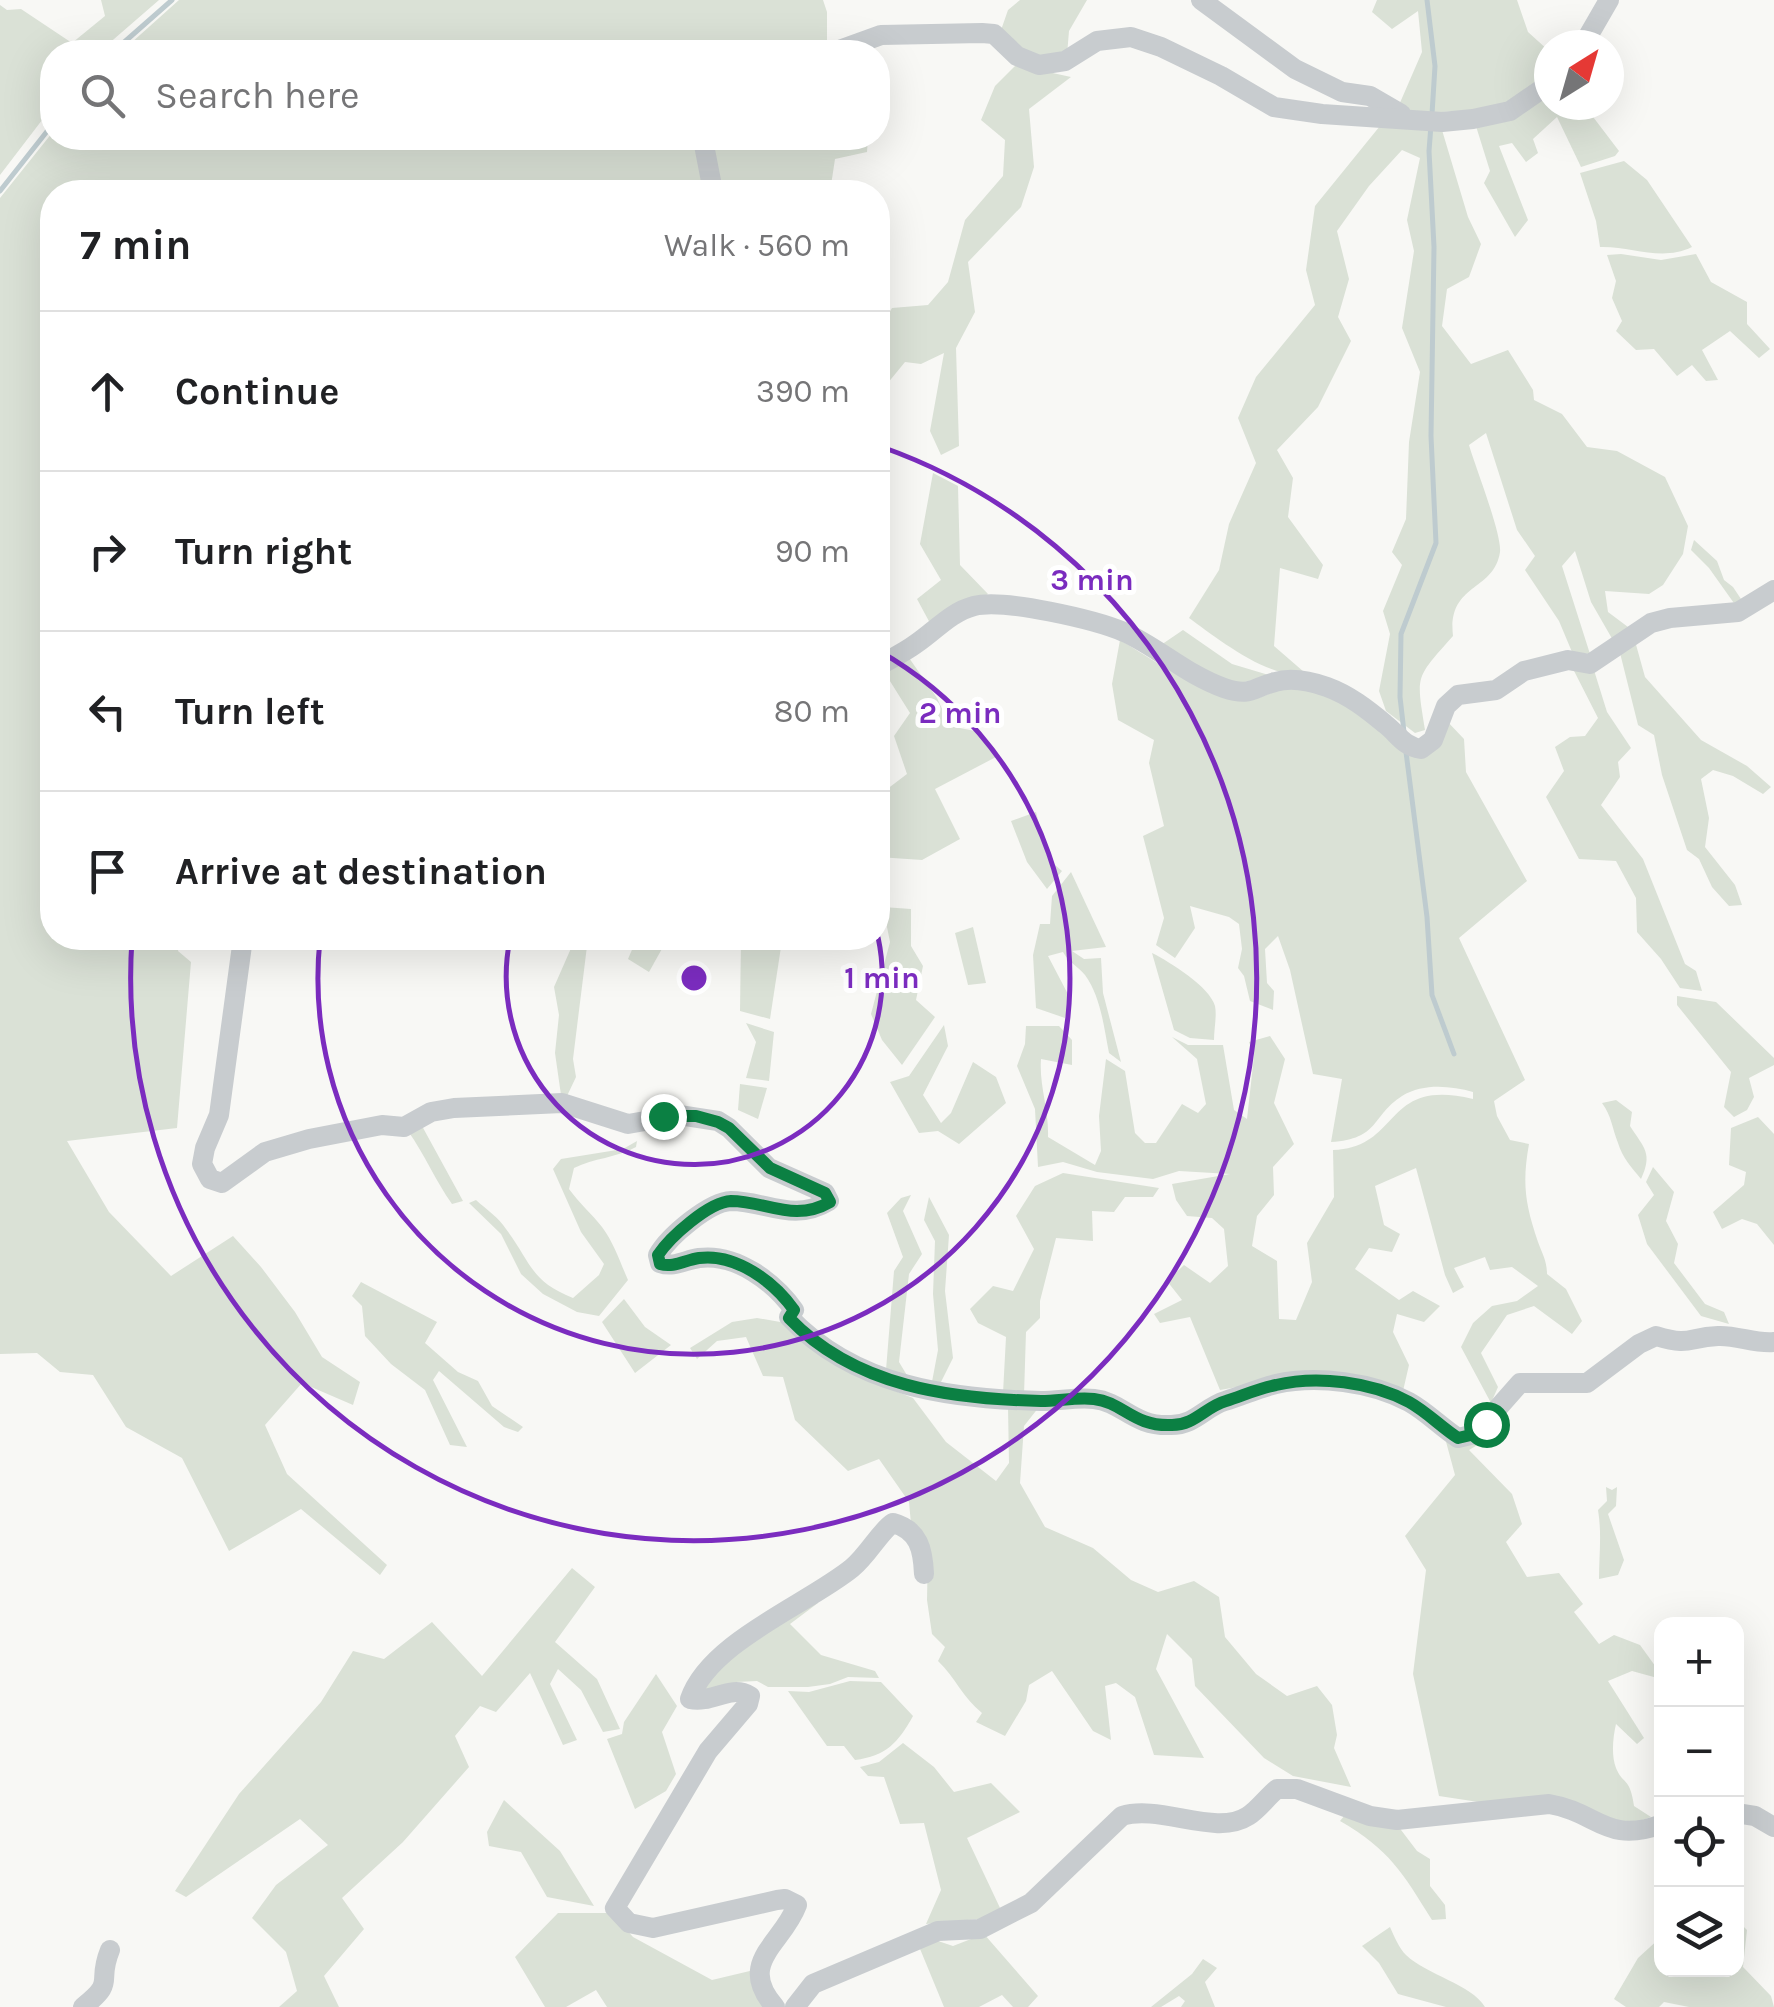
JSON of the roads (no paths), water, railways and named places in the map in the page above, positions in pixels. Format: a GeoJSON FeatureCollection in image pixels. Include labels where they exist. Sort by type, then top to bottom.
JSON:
{"type":"FeatureCollection","features":[{"type":"Feature","properties":{"kind":"street"},"geometry":{"type":"LineString","coordinates":[[1200,0],[1295,69],[1342,92],[1370,96],[1407,118]]}},
{"type":"Feature","properties":{"kind":"street"},"geometry":{"type":"LineString","coordinates":[[1591,30],[1608,0]]}},
{"type":"Feature","properties":{"kind":"street"},"geometry":{"type":"LineString","coordinates":[[867,40],[881,35],[994,34],[1018,56],[1039,64],[1065,61],[1097,40],[1131,37],[1221,76],[1274,107],[1322,114],[1442,122],[1510,111],[1534,94]]}},
{"type":"Feature","properties":{"kind":"street"},"geometry":{"type":"LineString","coordinates":[[705,150],[711,180]]}},
{"type":"Feature","properties":{"kind":"street"},"geometry":{"type":"LineString","coordinates":[[890,659],[918,643],[945,620],[972,606],[992,602],[1123,632],[1193,674],[1226,688],[1254,692],[1273,682],[1297,679],[1327,687],[1354,699],[1390,727],[1407,747],[1420,750],[1433,740],[1446,706],[1458,695],[1496,690],[1524,671],[1568,660],[1590,664],[1651,623],[1738,612],[1774,590]]}},
{"type":"Feature","properties":{"kind":"street"},"geometry":{"type":"LineString","coordinates":[[240,950],[219,1115],[204,1148],[202,1164],[210,1178],[222,1183],[265,1152],[288,1145],[358,1128],[404,1127],[431,1112],[454,1108],[562,1103],[628,1124],[679,1115],[718,1122],[770,1168],[825,1193],[830,1202],[818,1208],[787,1211],[733,1201],[720,1203],[680,1227],[658,1255],[660,1264],[670,1266],[704,1257],[738,1264],[786,1299],[794,1310],[789,1318],[821,1344],[882,1378],[919,1390],[957,1397],[1092,1399],[1107,1402],[1144,1423],[1169,1426],[1188,1424],[1218,1404],[1276,1384],[1315,1380],[1388,1393],[1410,1403],[1458,1438],[1475,1434],[1520,1384],[1587,1384],[1639,1344],[1656,1336],[1683,1345],[1720,1336],[1774,1342]]}},
{"type":"Feature","properties":{"kind":"street"},"geometry":{"type":"LineString","coordinates":[[775,2007],[761,1990],[758,1977],[773,1942],[795,1911],[797,1905],[792,1901],[777,1900],[652,1928],[629,1923],[615,1908],[708,1751],[748,1704],[750,1696],[742,1692],[703,1702],[690,1699],[711,1668],[778,1614],[856,1565],[880,1540],[883,1529],[893,1523],[904,1526],[922,1546],[924,1574]]}},
{"type":"Feature","properties":{"kind":"street"},"geometry":{"type":"LineString","coordinates":[[795,2007],[813,1984],[938,1931],[980,1929],[1002,1920],[1031,1903],[1122,1816],[1137,1812],[1224,1822],[1247,1818],[1277,1789],[1297,1789],[1370,1816],[1397,1820],[1549,1804],[1565,1806],[1606,1828],[1642,1832],[1654,1827]]}},
{"type":"Feature","properties":{"kind":"street"},"geometry":{"type":"LineString","coordinates":[[1744,1815],[1774,1828]]}},
{"type":"Feature","properties":{"kind":"street"},"geometry":{"type":"LineString","coordinates":[[82,2007],[102,1993],[110,1950]]}},
{"type":"Feature","properties":{"kind":"waterway"},"geometry":{"type":"LineString","coordinates":[[127,40],[172,0]]}},
{"type":"Feature","properties":{"kind":"waterway"},"geometry":{"type":"LineString","coordinates":[[1427,0],[1435,66],[1432,114]]}},
{"type":"Feature","properties":{"kind":"waterway"},"geometry":{"type":"LineString","coordinates":[[1404,732],[1401,634],[1436,543],[1431,436],[1434,247],[1431,125]]}},
{"type":"Feature","properties":{"kind":"waterway"},"geometry":{"type":"LineString","coordinates":[[0,191],[40,140]]}},
{"type":"Feature","properties":{"kind":"waterway"},"geometry":{"type":"LineString","coordinates":[[1406,752],[1427,917],[1432,995],[1454,1054]]}}]}
